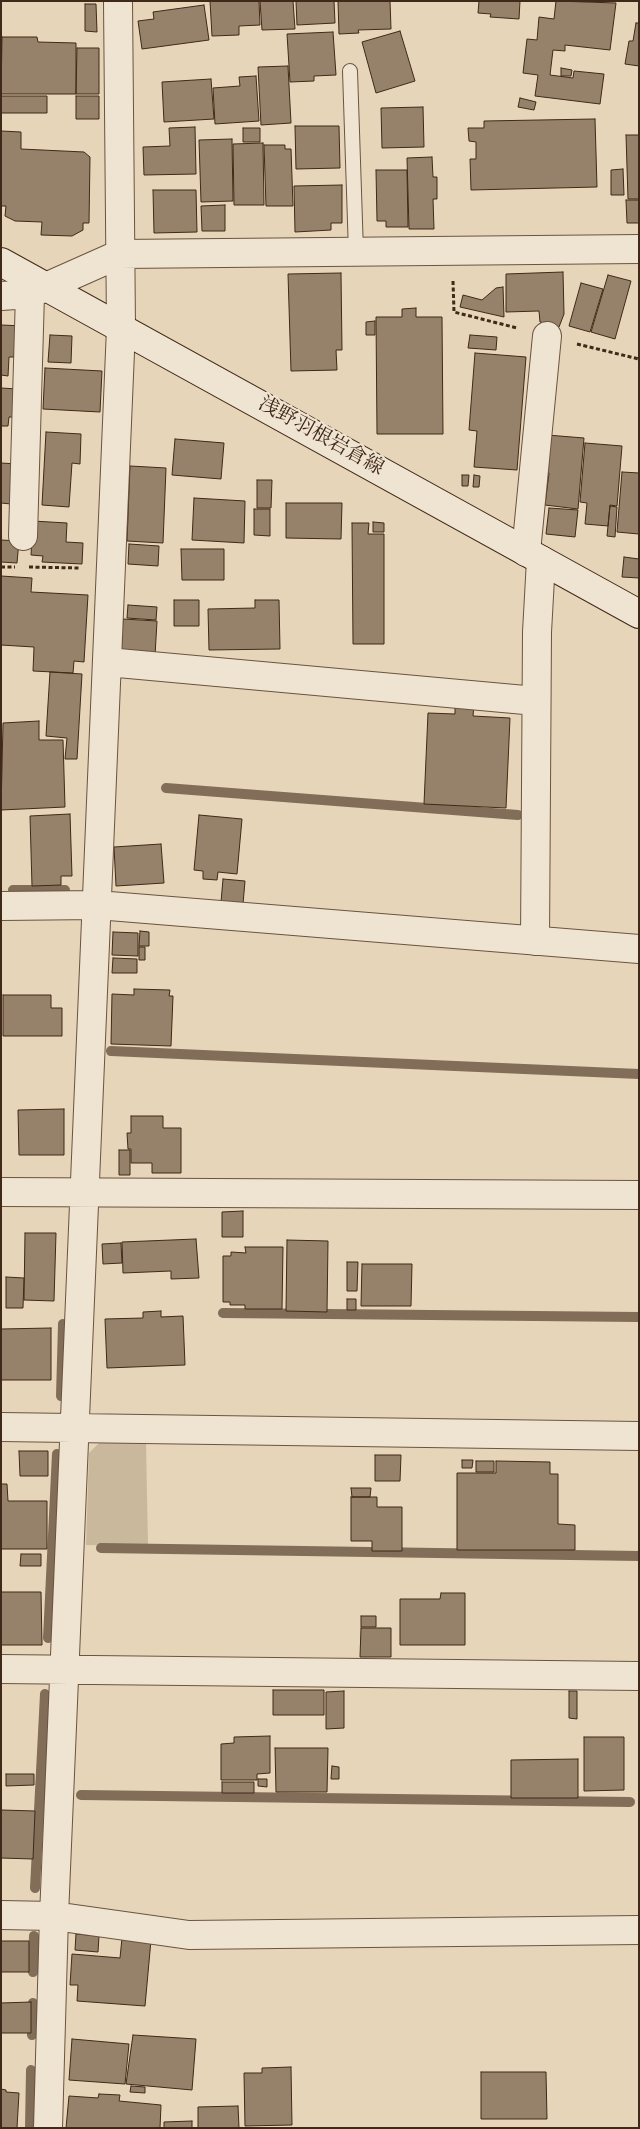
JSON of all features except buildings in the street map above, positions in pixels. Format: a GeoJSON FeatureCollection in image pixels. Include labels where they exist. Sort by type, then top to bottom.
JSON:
{"type":"FeatureCollection","features":[{"type":"Feature","properties":{"kind":"street"},"geometry":{"type":"LineString","coordinates":[[48,2128],[54,1916],[121,328],[118,1]]}},
{"type":"Feature","properties":{"kind":"street"},"geometry":{"type":"LineString","coordinates":[[1,296],[39,290],[120,254],[639,249]]}},
{"type":"Feature","properties":{"kind":"street","name":"浅野羽根岩倉線"},"geometry":{"type":"LineString","coordinates":[[1,262],[39,290],[121,328],[639,614]]}},
{"type":"Feature","properties":{"kind":"street"},"geometry":{"type":"LineString","coordinates":[[23,536],[39,290]]}},
{"type":"Feature","properties":{"kind":"street"},"geometry":{"type":"LineString","coordinates":[[535,940],[536,701],[534,556],[547,336]]}},
{"type":"Feature","properties":{"kind":"street"},"geometry":{"type":"LineString","coordinates":[[107,662],[536,701]]}},
{"type":"Feature","properties":{"kind":"street"},"geometry":{"type":"LineString","coordinates":[[1,906],[97,905],[639,949]]}},
{"type":"Feature","properties":{"kind":"street"},"geometry":{"type":"LineString","coordinates":[[1,1192],[639,1195]]}},
{"type":"Feature","properties":{"kind":"street"},"geometry":{"type":"LineString","coordinates":[[1,1427],[639,1436]]}},
{"type":"Feature","properties":{"kind":"street"},"geometry":{"type":"LineString","coordinates":[[1,1669],[639,1676]]}},
{"type":"Feature","properties":{"kind":"street"},"geometry":{"type":"LineString","coordinates":[[1,1915],[54,1916],[189,1935],[639,1930]]}},
{"type":"Feature","properties":{"kind":"lane"},"geometry":{"type":"LineString","coordinates":[[350,71],[356,252]]}},
{"type":"Feature","properties":{"kind":"path"},"geometry":{"type":"LineString","coordinates":[[1,567],[111,569]]}},
{"type":"Feature","properties":{"kind":"shaded area"},"geometry":{"type":"Polygon","coordinates":[[[99,1443],[146,1443],[148,1546],[86,1545],[89,1453],[99,1443]]]}},
{"type":"Feature","properties":{"kind":"waterway"},"geometry":{"type":"LineString","coordinates":[[166,788],[518,815]]}},
{"type":"Feature","properties":{"kind":"waterway"},"geometry":{"type":"LineString","coordinates":[[13,890],[65,890]]}},
{"type":"Feature","properties":{"kind":"waterway"},"geometry":{"type":"LineString","coordinates":[[111,1051],[639,1074]]}},
{"type":"Feature","properties":{"kind":"waterway"},"geometry":{"type":"LineString","coordinates":[[223,1313],[639,1317]]}},
{"type":"Feature","properties":{"kind":"waterway"},"geometry":{"type":"LineString","coordinates":[[61,1396],[63,1324]]}},
{"type":"Feature","properties":{"kind":"waterway"},"geometry":{"type":"LineString","coordinates":[[48,1638],[57,1454]]}},
{"type":"Feature","properties":{"kind":"waterway"},"geometry":{"type":"LineString","coordinates":[[101,1548],[639,1556]]}},
{"type":"Feature","properties":{"kind":"waterway"},"geometry":{"type":"LineString","coordinates":[[35,1888],[45,1694]]}},
{"type":"Feature","properties":{"kind":"waterway"},"geometry":{"type":"LineString","coordinates":[[81,1795],[630,1802]]}},
{"type":"Feature","properties":{"kind":"waterway"},"geometry":{"type":"LineString","coordinates":[[33,1972],[34,1936]]}},
{"type":"Feature","properties":{"kind":"waterway"},"geometry":{"type":"LineString","coordinates":[[32,2035],[33,2003]]}},
{"type":"Feature","properties":{"kind":"waterway"},"geometry":{"type":"LineString","coordinates":[[30,2128],[31,2070]]}}]}
